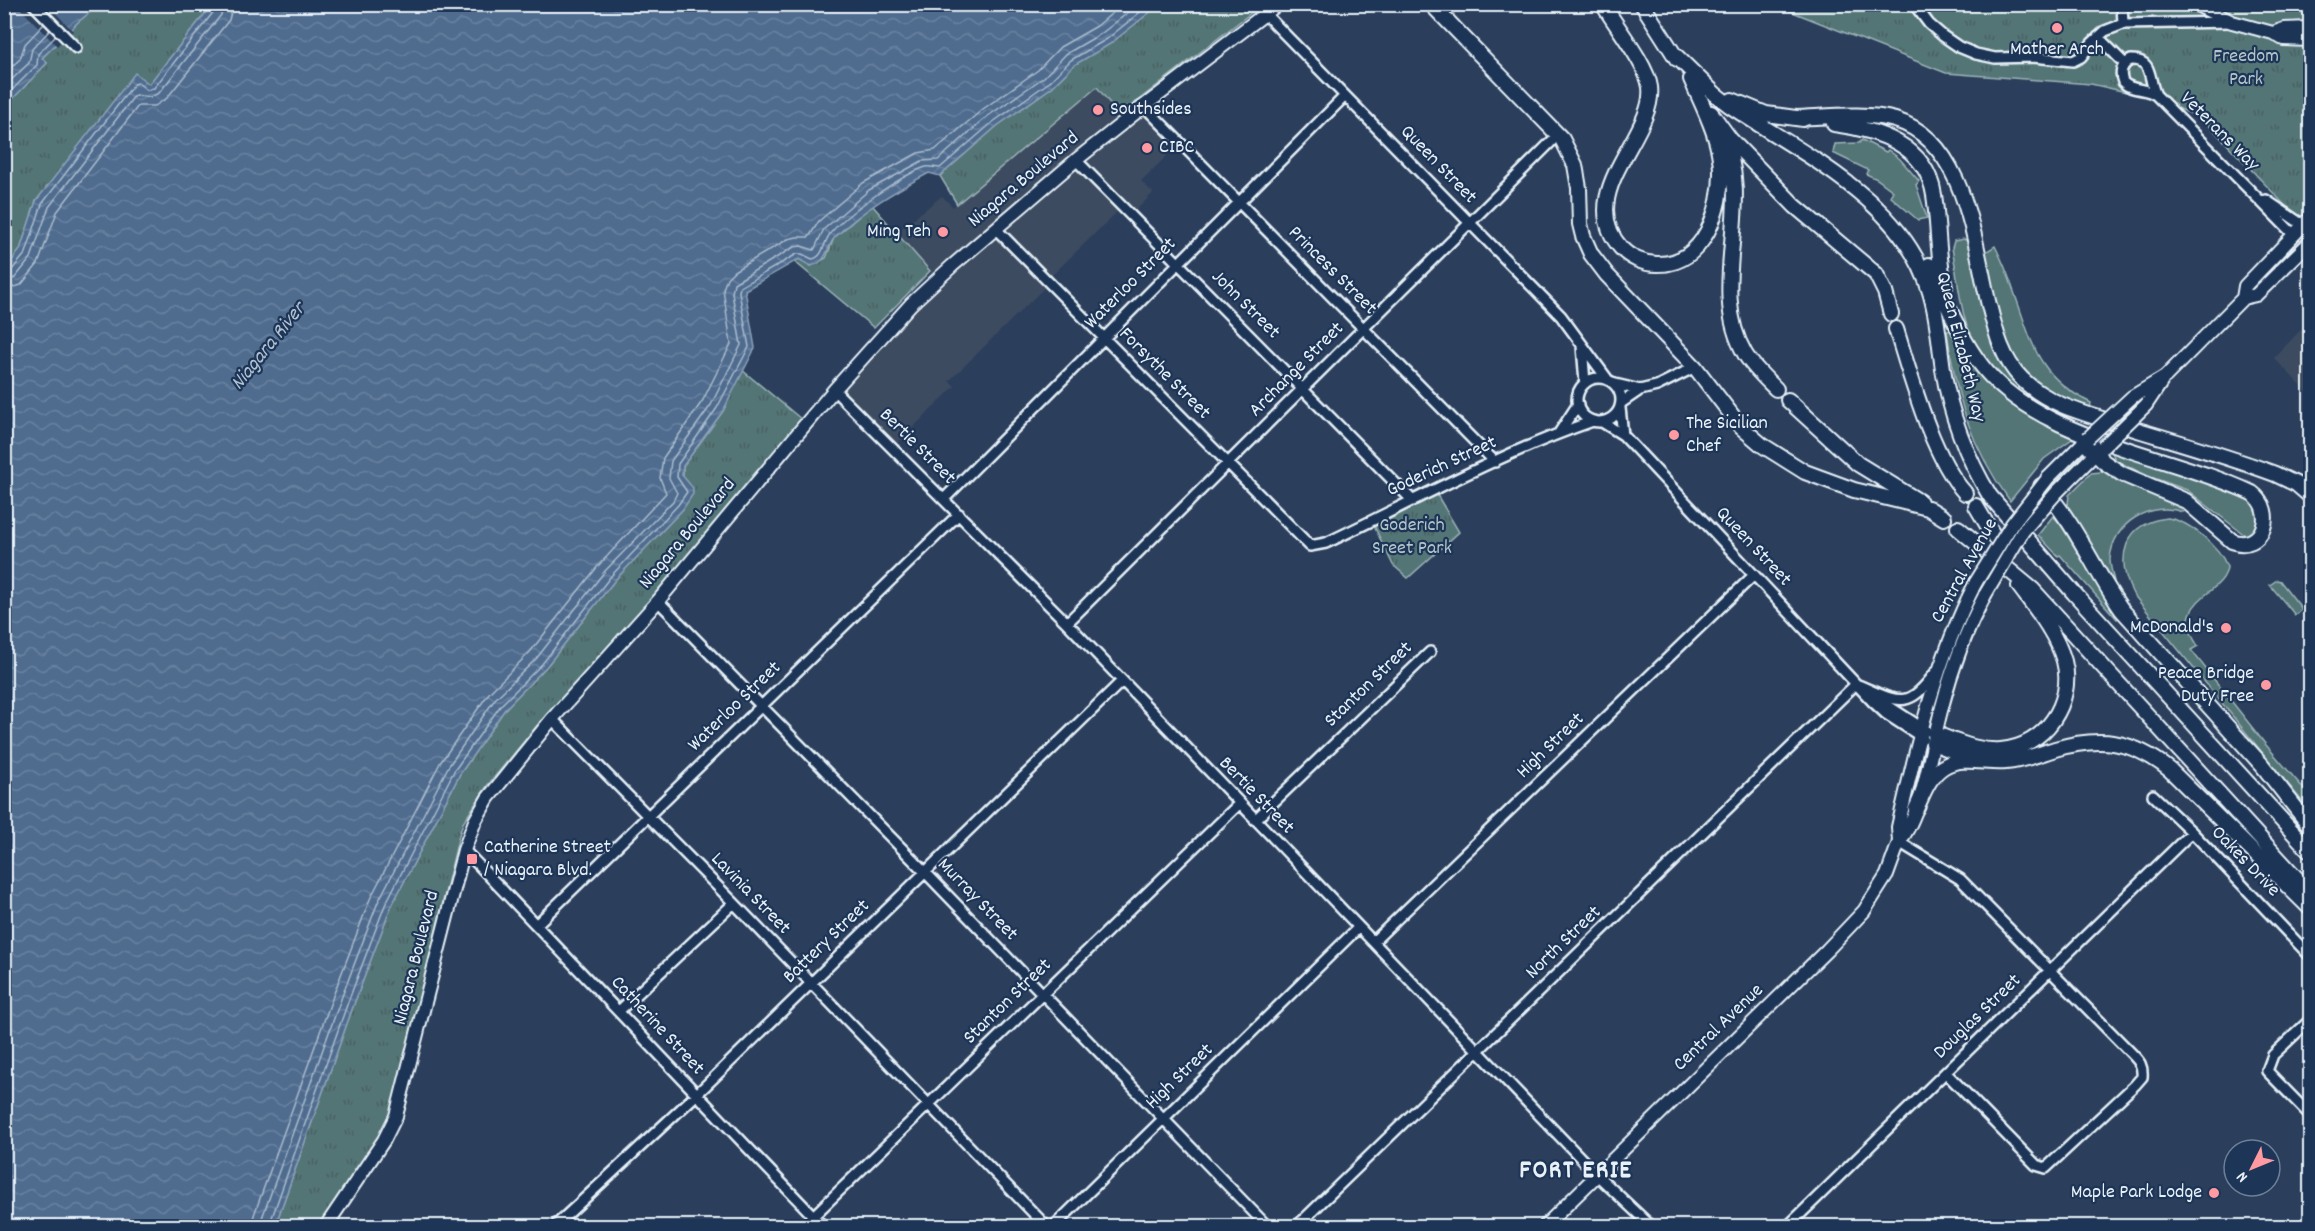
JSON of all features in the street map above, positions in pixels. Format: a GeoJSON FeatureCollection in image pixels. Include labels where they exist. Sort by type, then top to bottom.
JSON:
{"type":"FeatureCollection","features":[{"type":"Feature","properties":{"kind":"highway"},"geometry":{"type":"LineString","coordinates":[[1431,4],[1562,139],[1572,157],[1578,176],[1580,224],[1582,236],[1591,254],[1607,275],[1695,367],[1741,427],[1789,464],[1805,472],[1854,490],[1899,501],[1939,515],[1870,472],[1849,456],[1788,400]]}},
{"type":"Feature","properties":{"kind":"highway"},"geometry":{"type":"LineString","coordinates":[[1602,4],[1644,69],[1650,87],[1646,111],[1611,185],[1607,201],[1608,219],[1615,239],[1622,248],[1630,256],[1651,264],[1674,262],[1690,253],[1704,239],[1715,215],[1720,182],[1717,148],[1695,80]]}},
{"type":"Feature","properties":{"kind":"highway","name":"Queen Elizabeth Way"},"geometry":{"type":"LineString","coordinates":[[1642,4],[1673,53],[1695,80],[1711,113]]}},
{"type":"Feature","properties":{"kind":"highway"},"geometry":{"type":"LineString","coordinates":[[1695,80],[1724,96],[1766,114],[1878,132],[1900,143],[1919,160],[1926,170],[1934,193],[1941,272],[1954,316]]}},
{"type":"Feature","properties":{"kind":"highway","name":"Queen Elizabeth Way"},"geometry":{"type":"LineString","coordinates":[[1695,80],[1836,177],[1886,218],[1904,238],[1927,282],[1934,307],[1944,375],[1955,419],[1990,496],[2067,585],[2310,851]]}},
{"type":"Feature","properties":{"kind":"highway"},"geometry":{"type":"LineString","coordinates":[[1711,113],[1730,139],[1795,206],[1876,274],[1885,292],[1891,314]]}},
{"type":"Feature","properties":{"kind":"highway"},"geometry":{"type":"LineString","coordinates":[[1711,113],[1725,140],[1734,178],[1730,277],[1733,325],[1749,361],[1776,389]]}},
{"type":"Feature","properties":{"kind":"highway"},"geometry":{"type":"LineString","coordinates":[[1796,118],[1894,119],[1918,132],[1936,148],[1951,169],[1962,194],[2000,343],[2012,367],[2035,390],[2070,408],[2275,474],[2295,484],[2310,496]]}},
{"type":"Feature","properties":{"kind":"highway"},"geometry":{"type":"LineString","coordinates":[[1836,177],[1874,198],[1905,227],[1923,252],[1981,365],[2001,387],[2039,413],[2078,431],[2252,492],[2259,498],[2265,509],[2263,529],[2249,542],[2232,541],[2186,501],[2127,477],[2109,467],[2099,450],[2086,440]]}},
{"type":"Feature","properties":{"kind":"highway"},"geometry":{"type":"LineString","coordinates":[[1896,329],[1917,397],[1948,470],[1965,493]]}},
{"type":"Feature","properties":{"kind":"highway"},"geometry":{"type":"LineString","coordinates":[[2044,482],[2073,525],[2107,589],[2122,610],[2262,765],[2310,826]]}},
{"type":"Feature","properties":{"kind":"highway"},"geometry":{"type":"LineString","coordinates":[[1927,735],[1969,746],[2001,750],[2020,746],[2037,737],[2058,713],[2066,682],[2061,650],[2049,628],[2002,560],[1976,506]]}},
{"type":"Feature","properties":{"kind":"highway"},"geometry":{"type":"LineString","coordinates":[[1958,528],[2002,560],[2033,590],[2310,893]]}},
{"type":"Feature","properties":{"kind":"highway"},"geometry":{"type":"LineString","coordinates":[[2002,560],[2033,590]]}},
{"type":"Feature","properties":{"kind":"highway"},"geometry":{"type":"LineString","coordinates":[[1927,735],[1961,754],[1990,762]]}},
{"type":"Feature","properties":{"kind":"highway"},"geometry":{"type":"LineString","coordinates":[[1916,809],[1934,774],[1944,766],[1957,761],[2017,761],[2070,745],[2096,741],[2120,743],[2157,760],[2170,770],[2310,908]]}},
{"type":"Feature","properties":{"kind":"main road","name":"Niagara Boulevard"},"geometry":{"type":"LineString","coordinates":[[326,1227],[384,1140],[396,1116],[464,850],[475,821],[488,798],[552,719],[658,601],[834,390],[911,304],[1076,160],[1278,4]]}},
{"type":"Feature","properties":{"kind":"main road"},"geometry":{"type":"LineString","coordinates":[[2195,4],[2232,22],[2273,33],[2283,39],[2310,40]]}},
{"type":"Feature","properties":{"kind":"main road"},"geometry":{"type":"LineString","coordinates":[[2273,33],[2284,29],[2310,28]]}},
{"type":"Feature","properties":{"kind":"main road","name":"Central Avenue"},"geometry":{"type":"LineString","coordinates":[[1899,842],[1898,827],[1927,735],[1955,663],[1985,595],[2023,531],[2056,499],[2099,450],[2146,405],[2165,377],[2243,298],[2246,286],[2294,235],[2308,225]]}},
{"type":"Feature","properties":{"kind":"main road"},"geometry":{"type":"LineString","coordinates":[[2294,235],[2309,247]]}},
{"type":"Feature","properties":{"kind":"main road","name":"Central Avenue"},"geometry":{"type":"LineString","coordinates":[[2243,298],[2256,295],[2309,247]]}},
{"type":"Feature","properties":{"kind":"main road","name":"Central Avenue"},"geometry":{"type":"LineString","coordinates":[[1545,1227],[1848,929],[1874,898],[1887,875],[1899,842],[1909,830],[1916,809],[1939,669],[1976,582],[2008,530],[2044,482],[2132,397],[2165,377]]}},
{"type":"Feature","properties":{"kind":"street"},"geometry":{"type":"LineString","coordinates":[[33,4],[76,48]]}},
{"type":"Feature","properties":{"kind":"street"},"geometry":{"type":"LineString","coordinates":[[1914,4],[1929,24],[1942,36],[1959,47],[1995,58],[2033,57],[2073,61],[2081,57],[2098,37],[2112,27],[2123,24],[2232,22]]}},
{"type":"Feature","properties":{"kind":"street"},"geometry":{"type":"LineString","coordinates":[[2122,4],[2123,24]]}},
{"type":"Feature","properties":{"kind":"street","name":"Queen Street"},"geometry":{"type":"LineString","coordinates":[[1265,14],[1562,316],[1612,382]]}},
{"type":"Feature","properties":{"kind":"street","name":"Veterans Way"},"geometry":{"type":"LineString","coordinates":[[2098,37],[2125,64]]}},
{"type":"Feature","properties":{"kind":"street","name":"Veterans Way"},"geometry":{"type":"LineString","coordinates":[[2156,95],[2151,87],[2149,70],[2145,63],[2134,59],[2125,64],[2121,75],[2126,86],[2148,90],[2156,95],[2294,235]]}},
{"type":"Feature","properties":{"kind":"street","name":"Waterloo Street"},"geometry":{"type":"LineString","coordinates":[[944,499],[1345,96]]}},
{"type":"Feature","properties":{"kind":"street","name":"Princess Street"},"geometry":{"type":"LineString","coordinates":[[1143,106],[1495,462]]}},
{"type":"Feature","properties":{"kind":"street","name":"Archange Street"},"geometry":{"type":"LineString","coordinates":[[1067,623],[1552,141]]}},
{"type":"Feature","properties":{"kind":"street","name":"John Street"},"geometry":{"type":"LineString","coordinates":[[1076,160],[1413,501]]}},
{"type":"Feature","properties":{"kind":"street","name":"Veterans Way"},"geometry":{"type":"LineString","coordinates":[[2256,194],[2308,225]]}},
{"type":"Feature","properties":{"kind":"street","name":"Forsythe Street"},"geometry":{"type":"LineString","coordinates":[[996,229],[1308,544]]}},
{"type":"Feature","properties":{"kind":"street","name":"Queen Street"},"geometry":{"type":"LineString","coordinates":[[1581,344],[1586,383]]}},
{"type":"Feature","properties":{"kind":"street"},"geometry":{"type":"LineString","coordinates":[[1578,404],[1581,412],[1598,422],[1610,420],[1621,405],[1640,390],[1658,386],[1695,367]]}},
{"type":"Feature","properties":{"kind":"street"},"geometry":{"type":"LineString","coordinates":[[1559,433],[1578,404],[1580,389],[1586,383],[1600,378],[1640,390]]}},
{"type":"Feature","properties":{"kind":"street"},"geometry":{"type":"LineString","coordinates":[[1612,382],[1620,393],[1623,435]]}},
{"type":"Feature","properties":{"kind":"street","name":"Bertie Street"},"geometry":{"type":"LineString","coordinates":[[834,390],[1067,623],[1358,928],[1597,1175],[1651,1227]]}},
{"type":"Feature","properties":{"kind":"street","name":"Queen Street"},"geometry":{"type":"LineString","coordinates":[[1598,422],[1623,435],[1856,684],[1927,735]]}},
{"type":"Feature","properties":{"kind":"street","name":"Goderich Street"},"geometry":{"type":"LineString","coordinates":[[1308,544],[1310,546],[1326,543],[1559,433],[1598,422]]}},
{"type":"Feature","properties":{"kind":"street","name":"Waterloo Street"},"geometry":{"type":"LineString","coordinates":[[536,925],[959,514]]}},
{"type":"Feature","properties":{"kind":"street","name":"High Street"},"geometry":{"type":"LineString","coordinates":[[1373,942],[1754,575]]}},
{"type":"Feature","properties":{"kind":"street","name":"Murray Street"},"geometry":{"type":"LineString","coordinates":[[658,601],[925,872],[1267,1227]]}},
{"type":"Feature","properties":{"kind":"street","name":"Stanton Street"},"geometry":{"type":"LineString","coordinates":[[1255,820],[1430,651]]}},
{"type":"Feature","properties":{"kind":"street"},"geometry":{"type":"LineString","coordinates":[[1856,684],[1893,699],[1904,700],[1919,694],[1939,669]]}},
{"type":"Feature","properties":{"kind":"street","name":"Battery Street"},"geometry":{"type":"LineString","coordinates":[[555,1227],[696,1095],[1122,681]]}},
{"type":"Feature","properties":{"kind":"street","name":"North Street"},"geometry":{"type":"LineString","coordinates":[[1297,1227],[1856,684]]}},
{"type":"Feature","properties":{"kind":"street","name":"Lavinia Street"},"geometry":{"type":"LineString","coordinates":[[552,719],[734,903],[1046,1227]]}},
{"type":"Feature","properties":{"kind":"street","name":"Oakes Drive"},"geometry":{"type":"LineString","coordinates":[[2153,795],[2192,832],[2310,956]]}},
{"type":"Feature","properties":{"kind":"street","name":"Stanton Street"},"geometry":{"type":"LineString","coordinates":[[802,1227],[1239,804]]}},
{"type":"Feature","properties":{"kind":"street","name":"Douglas Street"},"geometry":{"type":"LineString","coordinates":[[1788,1227],[2192,832]]}},
{"type":"Feature","properties":{"kind":"street"},"geometry":{"type":"LineString","coordinates":[[1899,842],[1960,879],[2141,1063],[2142,1077],[2046,1168],[2037,1165],[1946,1073]]}},
{"type":"Feature","properties":{"kind":"street","name":"Catherine Street"},"geometry":{"type":"LineString","coordinates":[[464,850],[823,1227]]}},
{"type":"Feature","properties":{"kind":"street"},"geometry":{"type":"LineString","coordinates":[[619,1011],[734,903]]}},
{"type":"Feature","properties":{"kind":"street","name":"High Street"},"geometry":{"type":"LineString","coordinates":[[1054,1227],[1358,928]]}},
{"type":"Feature","properties":{"kind":"street"},"geometry":{"type":"LineString","coordinates":[[2309,1114],[2267,1071],[2273,1055],[2310,1020]]}},
{"type":"Feature","properties":{"kind":"shaded area"},"geometry":{"type":"Polygon","coordinates":[[[1097,87],[1124,121],[1144,106],[1180,143],[1141,181],[1153,193],[1131,215],[1122,207],[1042,285],[1044,288],[949,381],[955,386],[892,448],[835,390],[937,280],[897,232],[942,196],[953,207],[1097,87]]]}},
{"type":"Feature","properties":{"kind":"shaded area"},"geometry":{"type":"Polygon","coordinates":[[[2310,320],[2310,395],[2274,358],[2310,320]]]}},
{"type":"Feature","properties":{"kind":"green space"},"geometry":{"type":"Polygon","coordinates":[[[99,5],[212,5],[149,84],[135,74],[36,201],[20,250],[5,270],[5,107],[47,63],[42,58],[78,22],[99,5]]]}},
{"type":"Feature","properties":{"kind":"green space"},"geometry":{"type":"Polygon","coordinates":[[[1159,5],[1261,5],[1119,115],[1097,87],[957,204],[940,176],[997,126],[1052,87],[1074,65],[1110,44],[1159,5]]]}},
{"type":"Feature","properties":{"kind":"green space","name":"Freedom Park"},"geometry":{"type":"Polygon","coordinates":[[[1775,5],[2310,5],[2310,215],[2300,221],[2203,119],[2157,99],[2091,84],[1946,73],[1775,5]]]}},
{"type":"Feature","properties":{"kind":"green space"},"geometry":{"type":"Polygon","coordinates":[[[1862,140],[1886,152],[1888,150],[1900,159],[1919,181],[1916,185],[1927,218],[1918,220],[1890,196],[1893,191],[1866,174],[1868,170],[1833,153],[1835,144],[1859,143],[1862,140]]]}},
{"type":"Feature","properties":{"kind":"green space"},"geometry":{"type":"Polygon","coordinates":[[[872,205],[930,271],[874,328],[795,262],[799,259],[811,266],[826,258],[834,238],[872,205]]]}},
{"type":"Feature","properties":{"kind":"green space"},"geometry":{"type":"Polygon","coordinates":[[[1964,239],[1969,242],[1987,322],[2047,404],[2045,409],[1998,374],[1988,364],[1972,339],[1962,307],[1952,248],[1954,241],[1964,239]]]}},
{"type":"Feature","properties":{"kind":"green space"},"geometry":{"type":"Polygon","coordinates":[[[1995,246],[2038,356],[2058,381],[2091,403],[2090,408],[2061,396],[2038,382],[2022,367],[2010,350],[1996,308],[1984,253],[1995,246]]]}},
{"type":"Feature","properties":{"kind":"green space"},"geometry":{"type":"Polygon","coordinates":[[[1951,330],[1959,346],[1965,349],[1976,368],[2076,436],[2044,459],[2010,501],[1984,460],[1967,420],[1955,378],[1947,331],[1951,330]]]}},
{"type":"Feature","properties":{"kind":"green space"},"geometry":{"type":"Polygon","coordinates":[[[742,370],[801,419],[648,606],[540,722],[487,786],[463,823],[459,835],[393,1109],[381,1133],[319,1226],[275,1226],[391,907],[460,774],[505,709],[546,667],[615,580],[683,509],[683,466],[723,411],[742,370]]]}},
{"type":"Feature","properties":{"kind":"green space"},"geometry":{"type":"Polygon","coordinates":[[[2114,450],[2244,495],[2255,502],[2261,518],[2255,532],[2246,536],[2187,490],[2148,476],[2115,460],[2112,452],[2114,450]]]}},
{"type":"Feature","properties":{"kind":"green space"},"geometry":{"type":"Polygon","coordinates":[[[2102,470],[2185,508],[2183,512],[2171,509],[2146,512],[2135,517],[2118,534],[2110,559],[2115,587],[2066,505],[2069,495],[2091,473],[2102,470]]]}},
{"type":"Feature","properties":{"kind":"green space","name":"Goderich Sreet Park"},"geometry":{"type":"Polygon","coordinates":[[[1437,495],[1459,532],[1408,578],[1393,565],[1374,526],[1437,495]]]}},
{"type":"Feature","properties":{"kind":"green space"},"geometry":{"type":"Polygon","coordinates":[[[2053,516],[2068,532],[2101,591],[2120,617],[2117,619],[2060,555],[2058,556],[2038,535],[2053,516]]]}},
{"type":"Feature","properties":{"kind":"green space"},"geometry":{"type":"Polygon","coordinates":[[[2168,518],[2185,524],[2203,536],[2218,551],[2227,567],[2224,577],[2193,608],[2189,618],[2190,631],[2198,646],[2191,650],[2266,745],[2310,796],[2310,811],[2133,594],[2127,581],[2125,568],[2124,556],[2127,544],[2132,535],[2141,527],[2153,521],[2168,518]]]}},
{"type":"Feature","properties":{"kind":"green space"},"geometry":{"type":"Polygon","coordinates":[[[2277,580],[2302,609],[2295,615],[2270,585],[2277,580]]]}},
{"type":"Feature","properties":{"kind":"water"},"geometry":{"type":"Polygon","coordinates":[[[5,5],[99,5],[78,22],[42,58],[47,63],[5,107],[5,5]]]}},
{"type":"Feature","properties":{"kind":"water","name":"Niagara River"},"geometry":{"type":"Polygon","coordinates":[[[212,5],[1159,5],[1110,44],[1074,65],[1052,87],[997,126],[940,176],[929,173],[858,217],[836,236],[824,258],[817,264],[811,266],[799,259],[745,290],[755,348],[723,411],[683,466],[682,475],[693,488],[693,494],[683,509],[615,580],[546,667],[505,709],[460,774],[391,907],[275,1226],[5,1226],[5,270],[20,250],[36,201],[135,73],[149,84],[212,5]]]}},
{"type":"Feature","properties":{"kind":"pier"},"geometry":{"type":"Polygon","coordinates":[[[17,5],[48,5],[73,31],[57,46],[17,5]]]}},
{"type":"Feature","properties":{"kind":"waterway"},"geometry":{"type":"LineString","coordinates":[[275,1223],[280,1226]]}},
{"type":"Feature","properties":{"kind":"place","name":"Mather Arch"},"geometry":{"type":"Point","coordinates":[2057,28]}},
{"type":"Feature","properties":{"kind":"place","name":"Southsides"},"geometry":{"type":"Point","coordinates":[1098,110]}},
{"type":"Feature","properties":{"kind":"place","name":"CIBC"},"geometry":{"type":"Point","coordinates":[1147,148]}},
{"type":"Feature","properties":{"kind":"place","name":"Ming Teh"},"geometry":{"type":"Point","coordinates":[943,232]}},
{"type":"Feature","properties":{"kind":"place","name":"The Sicilian Chef"},"geometry":{"type":"Point","coordinates":[1674,435]}},
{"type":"Feature","properties":{"kind":"place","name":"McDonald's"},"geometry":{"type":"Point","coordinates":[2226,628]}},
{"type":"Feature","properties":{"kind":"place","name":"Peace Bridge Duty Free"},"geometry":{"type":"Point","coordinates":[2266,685]}},
{"type":"Feature","properties":{"kind":"place","name":"Catherine Street / Niagara Blvd."},"geometry":{"type":"Point","coordinates":[472,859]}},
{"type":"Feature","properties":{"kind":"place","name":"Maple Park Lodge"},"geometry":{"type":"Point","coordinates":[2214,1193]}},
{"type":"Feature","properties":{"kind":"district","name":"FORT ERIE"},"geometry":{"type":"Point","coordinates":[1576,1171]}}]}
